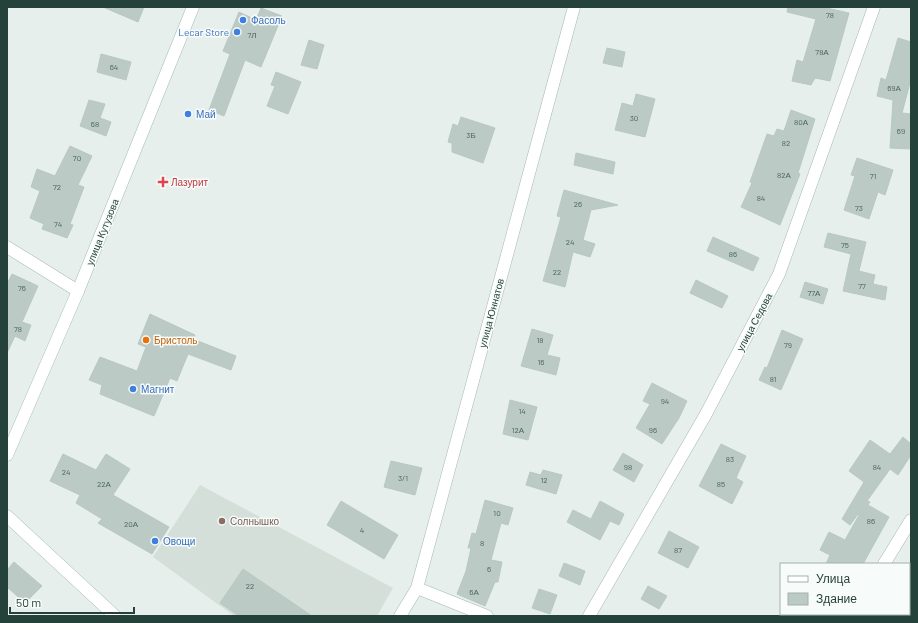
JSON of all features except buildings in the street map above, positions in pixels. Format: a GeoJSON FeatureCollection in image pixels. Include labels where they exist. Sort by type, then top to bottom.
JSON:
{"type":"FeatureCollection","features":[{"type":"Feature","properties":{"kind":"street","name":"улица Кутузова"},"geometry":{"type":"LineString","coordinates":[[7,455],[78,291],[193,7]]}},
{"type":"Feature","properties":{"kind":"street","name":"улица Юннатов"},"geometry":{"type":"LineString","coordinates":[[400,616],[417,588],[574,7]]}},
{"type":"Feature","properties":{"kind":"street","name":"улица Седова"},"geometry":{"type":"LineString","coordinates":[[589,616],[706,414],[779,274],[874,7]]}},
{"type":"Feature","properties":{"kind":"street"},"geometry":{"type":"LineString","coordinates":[[7,247],[78,291]]}},
{"type":"Feature","properties":{"kind":"street"},"geometry":{"type":"LineString","coordinates":[[7,516],[115,616]]}},
{"type":"Feature","properties":{"kind":"street"},"geometry":{"type":"LineString","coordinates":[[885,563],[911,520]]}},
{"type":"Feature","properties":{"kind":"street"},"geometry":{"type":"LineString","coordinates":[[417,588],[487,616]]}},
{"type":"Feature","properties":{"kind":"shaded area","name":"Солнышко"},"geometry":{"type":"Polygon","coordinates":[[[200,485],[393,588],[377,616],[234,616],[153,557],[200,485]]]}},
{"type":"Feature","properties":{"kind":"place","name":"Фасоль"},"geometry":{"type":"Point","coordinates":[243,20]}},
{"type":"Feature","properties":{"kind":"place","name":"Lecar Store"},"geometry":{"type":"Point","coordinates":[237,32]}},
{"type":"Feature","properties":{"kind":"place","name":"Май"},"geometry":{"type":"Point","coordinates":[188,114]}},
{"type":"Feature","properties":{"kind":"place","name":"Лазурит"},"geometry":{"type":"Point","coordinates":[163,182]}},
{"type":"Feature","properties":{"kind":"place","name":"Бристоль"},"geometry":{"type":"Point","coordinates":[146,340]}},
{"type":"Feature","properties":{"kind":"place","name":"Магнит"},"geometry":{"type":"Point","coordinates":[133,389]}},
{"type":"Feature","properties":{"kind":"place","name":"Солнышко"},"geometry":{"type":"Point","coordinates":[222,521]}},
{"type":"Feature","properties":{"kind":"place","name":"Овощи"},"geometry":{"type":"Point","coordinates":[155,541]}}]}
